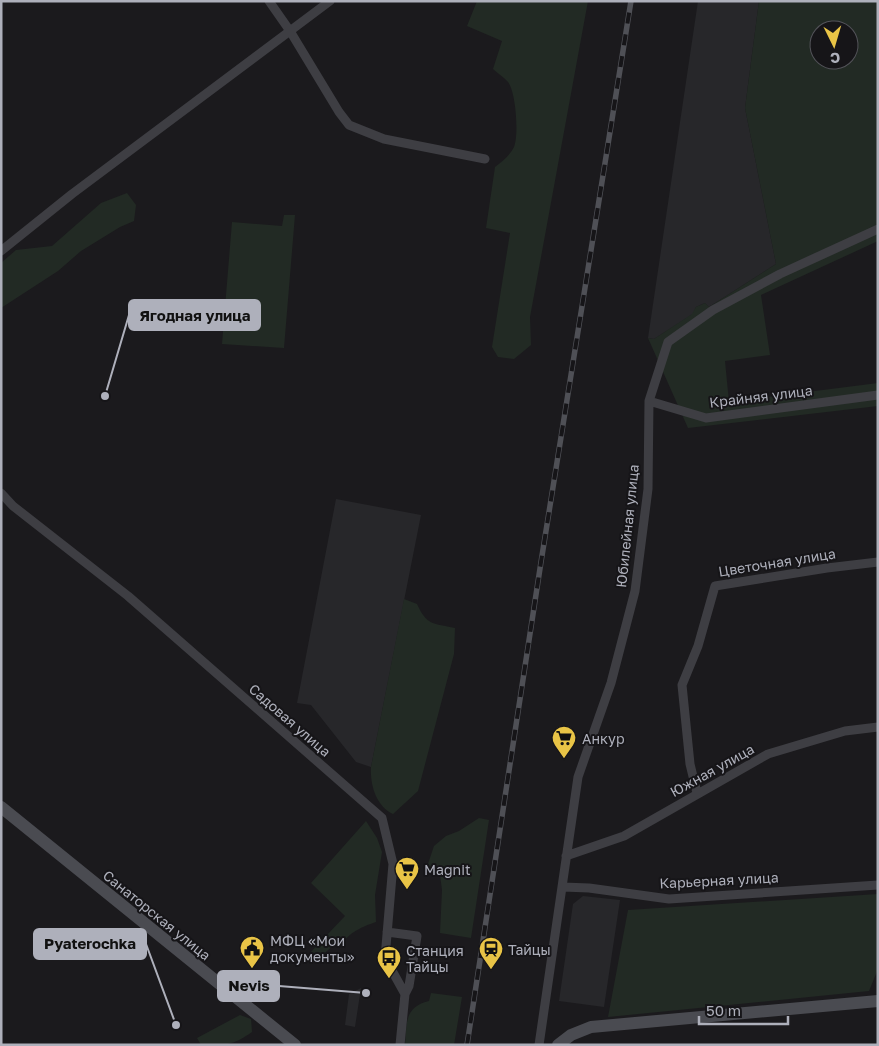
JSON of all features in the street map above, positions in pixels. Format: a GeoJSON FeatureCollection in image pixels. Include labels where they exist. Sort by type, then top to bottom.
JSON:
{"type":"FeatureCollection","features":[{"type":"Feature","properties":{"kind":"street"},"geometry":{"type":"LineString","coordinates":[[269,1],[290,31],[339,112],[350,125],[384,139],[485,159]]}},
{"type":"Feature","properties":{"kind":"street"},"geometry":{"type":"LineString","coordinates":[[1,251],[72,194],[330,1]]}},
{"type":"Feature","properties":{"kind":"street","name":"Юбилейная улица"},"geometry":{"type":"LineString","coordinates":[[540,1045],[578,777],[612,683],[635,591],[648,489],[649,401],[668,342],[713,310],[780,274],[878,230]]}},
{"type":"Feature","properties":{"kind":"street","name":"Крайняя улица"},"geometry":{"type":"LineString","coordinates":[[649,401],[706,418],[878,395]]}},
{"type":"Feature","properties":{"kind":"street","name":"Садовая улица"},"geometry":{"type":"LineString","coordinates":[[1,493],[13,506],[128,596],[382,818],[393,864],[385,958],[405,994]]}},
{"type":"Feature","properties":{"kind":"street","name":"Цветочная улица"},"geometry":{"type":"LineString","coordinates":[[697,793],[690,764],[682,686],[698,646],[715,586],[878,562]]}},
{"type":"Feature","properties":{"kind":"street","name":"Южная улица"},"geometry":{"type":"LineString","coordinates":[[566,856],[624,836],[768,754],[845,731],[878,727]]}},
{"type":"Feature","properties":{"kind":"street","name":"Санаторская улица"},"geometry":{"type":"LineString","coordinates":[[1,807],[295,1045]]}},
{"type":"Feature","properties":{"kind":"street","name":"Карьерная улица"},"geometry":{"type":"LineString","coordinates":[[563,887],[589,888],[669,899],[878,885]]}},
{"type":"Feature","properties":{"kind":"street"},"geometry":{"type":"LineString","coordinates":[[387,932],[417,936],[409,986],[405,994],[400,1045]]}},
{"type":"Feature","properties":{"kind":"street"},"geometry":{"type":"LineString","coordinates":[[558,1045],[571,1035],[591,1027],[878,1001]]}},
{"type":"Feature","properties":{"kind":"shaded area"},"geometry":{"type":"Polygon","coordinates":[[[477,1],[588,1],[530,317],[531,345],[514,359],[498,357],[492,347],[510,233],[486,228],[495,167],[506,158],[516,141],[516,114],[511,87],[493,69],[502,41],[467,26],[477,1]]]}},
{"type":"Feature","properties":{"kind":"shaded area"},"geometry":{"type":"Polygon","coordinates":[[[698,1],[759,1],[745,108],[776,264],[709,307],[705,303],[696,307],[693,314],[654,339],[648,338],[698,1]]]}},
{"type":"Feature","properties":{"kind":"shaded area"},"geometry":{"type":"Polygon","coordinates":[[[759,1],[878,1],[878,241],[761,295],[770,355],[725,361],[729,402],[878,383],[878,406],[688,428],[648,338],[654,339],[692,314],[696,307],[705,303],[709,307],[776,264],[745,108],[759,1]]]}},
{"type":"Feature","properties":{"kind":"shaded area"},"geometry":{"type":"Polygon","coordinates":[[[127,193],[136,205],[134,221],[120,227],[81,251],[58,271],[1,308],[1,263],[16,250],[52,246],[101,203],[127,193]]]}},
{"type":"Feature","properties":{"kind":"shaded area"},"geometry":{"type":"Polygon","coordinates":[[[284,215],[295,215],[284,348],[222,344],[232,222],[282,226],[284,215]]]}},
{"type":"Feature","properties":{"kind":"shaded area"},"geometry":{"type":"Polygon","coordinates":[[[336,499],[421,515],[371,767],[356,762],[311,705],[297,703],[336,499]]]}},
{"type":"Feature","properties":{"kind":"shaded area"},"geometry":{"type":"Polygon","coordinates":[[[404,599],[417,604],[428,620],[436,624],[455,628],[454,654],[418,791],[393,814],[382,806],[375,794],[371,767],[404,599]]]}},
{"type":"Feature","properties":{"kind":"shaded area"},"geometry":{"type":"Polygon","coordinates":[[[479,818],[489,820],[471,938],[440,933],[442,890],[440,875],[427,867],[434,846],[446,836],[459,831],[479,818]]]}},
{"type":"Feature","properties":{"kind":"shaded area"},"geometry":{"type":"Polygon","coordinates":[[[366,821],[377,838],[382,852],[375,895],[376,922],[352,934],[342,945],[336,943],[317,958],[309,958],[308,955],[345,916],[311,883],[366,821]]]}},
{"type":"Feature","properties":{"kind":"shaded area"},"geometry":{"type":"Polygon","coordinates":[[[878,894],[878,969],[869,991],[608,1017],[628,910],[878,894]]]}},
{"type":"Feature","properties":{"kind":"shaded area"},"geometry":{"type":"Polygon","coordinates":[[[583,896],[620,900],[604,1007],[559,1001],[573,904],[583,896]]]}},
{"type":"Feature","properties":{"kind":"shaded area"},"geometry":{"type":"Polygon","coordinates":[[[361,988],[355,1027],[345,1025],[349,994],[361,988]]]}},
{"type":"Feature","properties":{"kind":"shaded area"},"geometry":{"type":"Polygon","coordinates":[[[431,993],[462,997],[454,1045],[405,1045],[408,1017],[415,1007],[429,1001],[431,993]]]}},
{"type":"Feature","properties":{"kind":"shaded area"},"geometry":{"type":"Polygon","coordinates":[[[240,1015],[251,1019],[252,1032],[228,1044],[201,1045],[197,1038],[240,1015]]]}},
{"type":"Feature","properties":{"kind":"railway"},"geometry":{"type":"LineString","coordinates":[[467,1045],[541,562],[631,1]]}},
{"type":"Feature","properties":{"kind":"place","name":"Ягодная улица"},"geometry":{"type":"Point","coordinates":[105,396]}},
{"type":"Feature","properties":{"kind":"place","name":"Анкур"},"geometry":{"type":"Point","coordinates":[564,759]}},
{"type":"Feature","properties":{"kind":"place","name":"Magnit"},"geometry":{"type":"Point","coordinates":[407,890]}},
{"type":"Feature","properties":{"kind":"place","name":"МФЦ «Мои документы»"},"geometry":{"type":"Point","coordinates":[252,969]}},
{"type":"Feature","properties":{"kind":"place","name":"Тайцы"},"geometry":{"type":"Point","coordinates":[491,970]}},
{"type":"Feature","properties":{"kind":"place","name":"Станция Тайцы"},"geometry":{"type":"Point","coordinates":[389,979]}},
{"type":"Feature","properties":{"kind":"place","name":"Nevis"},"geometry":{"type":"Point","coordinates":[366,993]}},
{"type":"Feature","properties":{"kind":"place","name":"Pyaterochka"},"geometry":{"type":"Point","coordinates":[176,1025]}}]}
